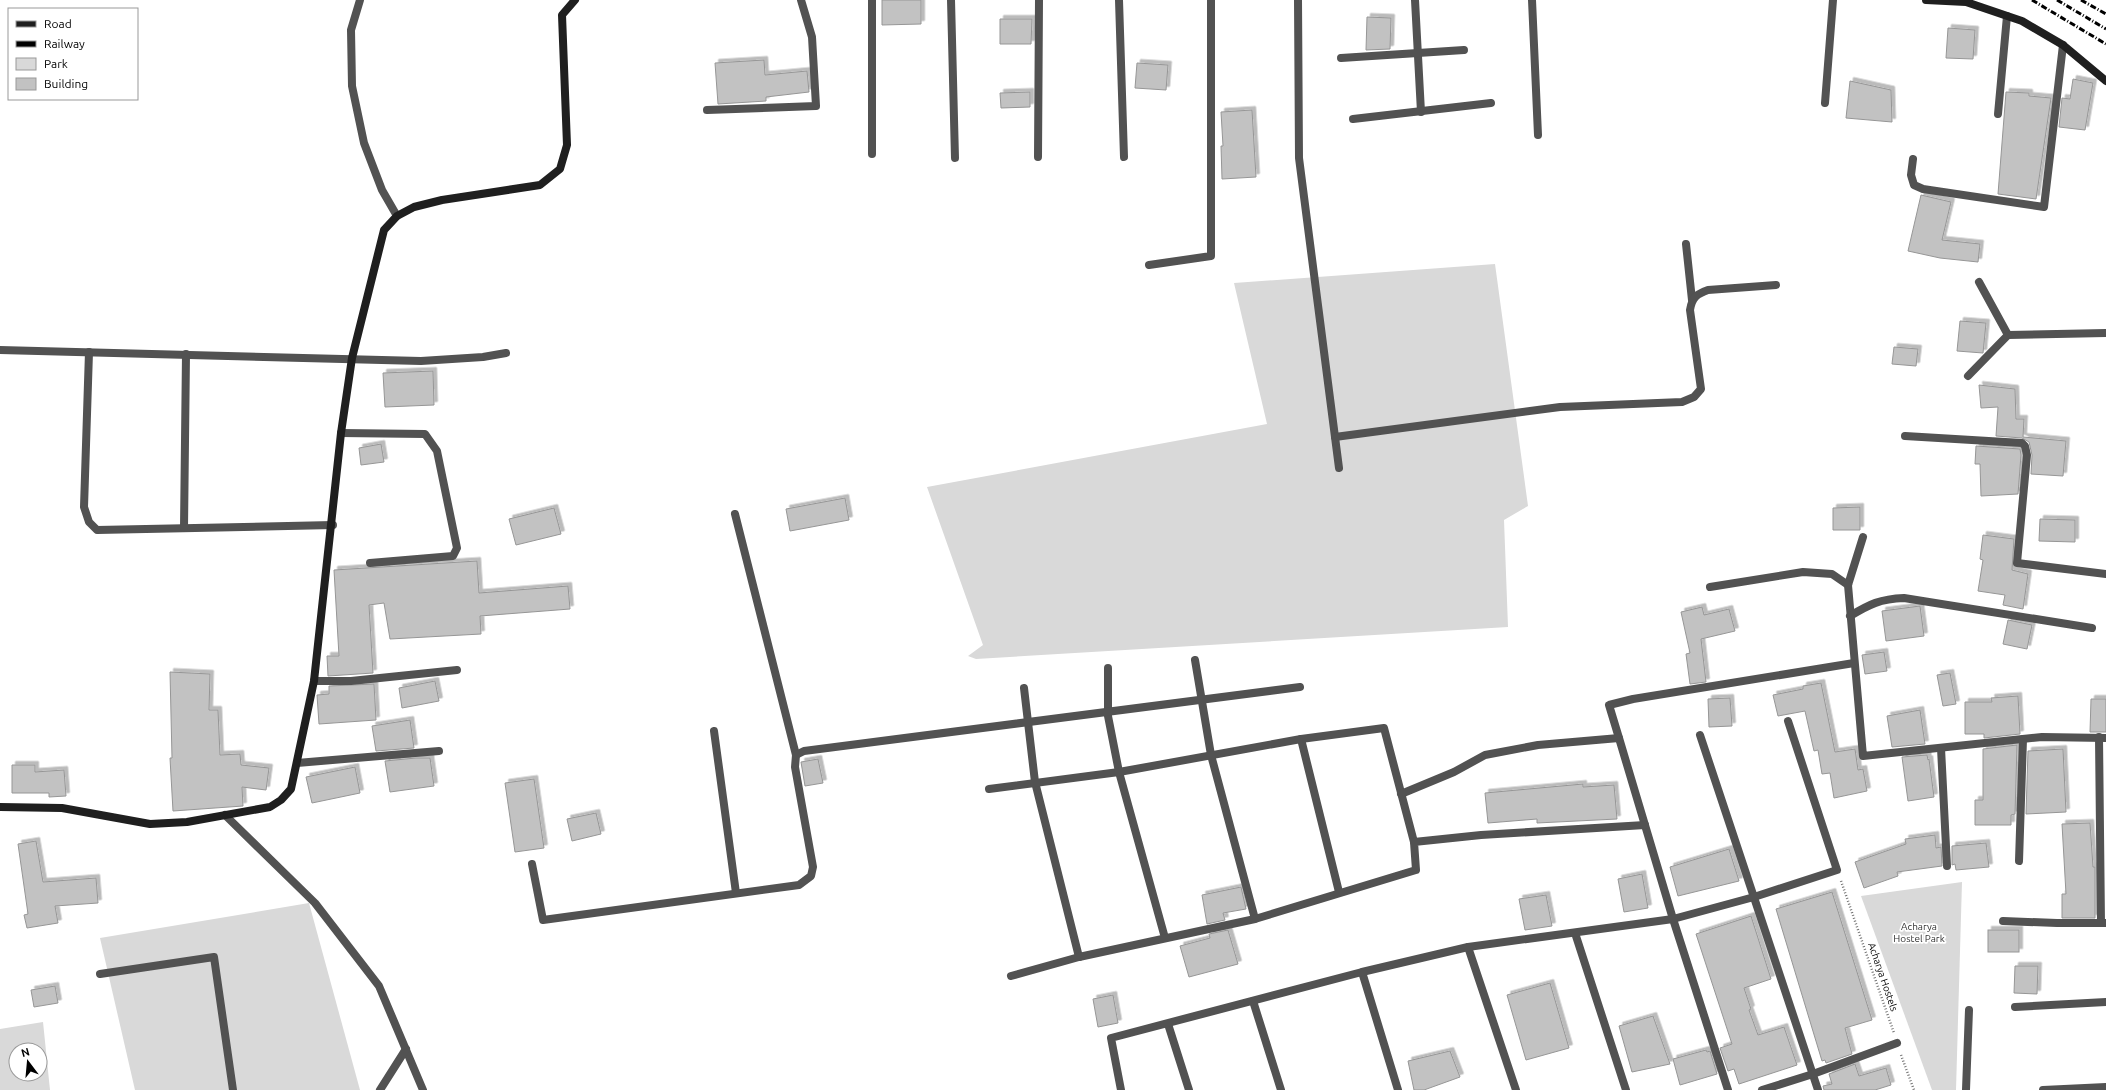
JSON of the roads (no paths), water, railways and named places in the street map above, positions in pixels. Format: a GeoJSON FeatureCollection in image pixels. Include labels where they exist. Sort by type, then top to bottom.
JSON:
{"type":"FeatureCollection","features":[{"type":"Feature","properties":{"kind":"street"},"geometry":{"type":"LineString","coordinates":[[360,0],[351,30],[352,86],[364,143],[382,190],[397,216]]}},
{"type":"Feature","properties":{"kind":"street"},"geometry":{"type":"LineString","coordinates":[[0,807],[62,808],[150,824],[187,822],[270,807],[281,800],[291,789],[314,681],[333,525],[341,432],[352,358],[384,230],[397,216],[414,207],[442,200],[540,185],[560,169],[567,145],[562,15],[575,0]]}},
{"type":"Feature","properties":{"kind":"street"},"geometry":{"type":"LineString","coordinates":[[707,110],[816,106],[812,37],[801,0]]}},
{"type":"Feature","properties":{"kind":"street"},"geometry":{"type":"LineString","coordinates":[[872,0],[872,154]]}},
{"type":"Feature","properties":{"kind":"street"},"geometry":{"type":"LineString","coordinates":[[951,0],[954,158]]}},
{"type":"Feature","properties":{"kind":"street"},"geometry":{"type":"LineString","coordinates":[[1038,157],[1039,0]]}},
{"type":"Feature","properties":{"kind":"street"},"geometry":{"type":"LineString","coordinates":[[1118,0],[1124,157]]}},
{"type":"Feature","properties":{"kind":"street"},"geometry":{"type":"LineString","coordinates":[[1149,265],[1211,256],[1211,0]]}},
{"type":"Feature","properties":{"kind":"street"},"geometry":{"type":"LineString","coordinates":[[1298,0],[1299,158],[1339,468]]}},
{"type":"Feature","properties":{"kind":"street"},"geometry":{"type":"LineString","coordinates":[[1415,0],[1421,112]]}},
{"type":"Feature","properties":{"kind":"street"},"geometry":{"type":"LineString","coordinates":[[1532,0],[1538,135]]}},
{"type":"Feature","properties":{"kind":"street"},"geometry":{"type":"LineString","coordinates":[[1825,103],[1833,0]]}},
{"type":"Feature","properties":{"kind":"street"},"geometry":{"type":"LineString","coordinates":[[1926,0],[1966,2],[2022,21],[2063,44],[2106,81]]}},
{"type":"Feature","properties":{"kind":"street"},"geometry":{"type":"LineString","coordinates":[[1998,114],[2007,16]]}},
{"type":"Feature","properties":{"kind":"street"},"geometry":{"type":"LineString","coordinates":[[1913,159],[1912,176],[1914,185],[1923,189],[2044,207],[2063,44]]}},
{"type":"Feature","properties":{"kind":"street"},"geometry":{"type":"LineString","coordinates":[[1341,58],[1464,50]]}},
{"type":"Feature","properties":{"kind":"street"},"geometry":{"type":"LineString","coordinates":[[1353,120],[1491,103]]}},
{"type":"Feature","properties":{"kind":"street"},"geometry":{"type":"LineString","coordinates":[[1335,437],[1560,407],[1682,402],[1694,397],[1701,390],[1690,310],[1692,300],[1686,244]]}},
{"type":"Feature","properties":{"kind":"street"},"geometry":{"type":"LineString","coordinates":[[1979,282],[2008,335]]}},
{"type":"Feature","properties":{"kind":"street"},"geometry":{"type":"LineString","coordinates":[[1692,300],[1698,294],[1708,290],[1776,285]]}},
{"type":"Feature","properties":{"kind":"street"},"geometry":{"type":"LineString","coordinates":[[1968,376],[2008,335],[2106,333]]}},
{"type":"Feature","properties":{"kind":"street"},"geometry":{"type":"LineString","coordinates":[[0,350],[421,361],[483,357],[506,353]]}},
{"type":"Feature","properties":{"kind":"street"},"geometry":{"type":"LineString","coordinates":[[89,352],[84,507],[89,522],[97,530],[333,525]]}},
{"type":"Feature","properties":{"kind":"street"},"geometry":{"type":"LineString","coordinates":[[184,528],[186,354]]}},
{"type":"Feature","properties":{"kind":"street"},"geometry":{"type":"LineString","coordinates":[[341,432],[425,434],[437,451],[457,548],[453,556],[370,563]]}},
{"type":"Feature","properties":{"kind":"street"},"geometry":{"type":"LineString","coordinates":[[1905,436],[2022,443],[2025,446],[2027,455],[2018,563],[2106,574]]}},
{"type":"Feature","properties":{"kind":"street"},"geometry":{"type":"LineString","coordinates":[[532,864],[543,920],[799,885],[811,876],[813,867],[795,766],[796,755],[735,514]]}},
{"type":"Feature","properties":{"kind":"street"},"geometry":{"type":"LineString","coordinates":[[1863,537],[1848,585],[1863,756],[2042,737],[2102,737],[2104,923],[2004,921]]}},
{"type":"Feature","properties":{"kind":"street"},"geometry":{"type":"LineString","coordinates":[[1710,587],[1803,572],[1832,574],[1848,585]]}},
{"type":"Feature","properties":{"kind":"street"},"geometry":{"type":"LineString","coordinates":[[1850,616],[1872,603],[1886,599],[1904,598],[2092,628]]}},
{"type":"Feature","properties":{"kind":"street"},"geometry":{"type":"LineString","coordinates":[[1195,660],[1211,755],[1255,919]]}},
{"type":"Feature","properties":{"kind":"street"},"geometry":{"type":"LineString","coordinates":[[1728,1090],[1673,919],[1609,706],[1634,699],[1854,663]]}},
{"type":"Feature","properties":{"kind":"street"},"geometry":{"type":"LineString","coordinates":[[1108,668],[1108,713],[1119,772],[1165,938]]}},
{"type":"Feature","properties":{"kind":"street"},"geometry":{"type":"LineString","coordinates":[[314,681],[351,681],[457,670]]}},
{"type":"Feature","properties":{"kind":"street"},"geometry":{"type":"LineString","coordinates":[[796,755],[804,751],[1202,701],[1300,687]]}},
{"type":"Feature","properties":{"kind":"street"},"geometry":{"type":"LineString","coordinates":[[1024,688],[1035,782],[1079,958]]}},
{"type":"Feature","properties":{"kind":"street"},"geometry":{"type":"LineString","coordinates":[[1121,1090],[1111,1038],[1362,972],[1468,946],[1673,919],[1837,870],[1788,721]]}},
{"type":"Feature","properties":{"kind":"street"},"geometry":{"type":"LineString","coordinates":[[989,789],[1119,772],[1301,738],[1384,728],[1414,842],[1416,870],[1339,892],[1255,919],[1079,958],[1011,976]]}},
{"type":"Feature","properties":{"kind":"street"},"geometry":{"type":"LineString","coordinates":[[714,731],[736,893]]}},
{"type":"Feature","properties":{"kind":"street"},"geometry":{"type":"LineString","coordinates":[[1700,735],[1818,1090]]}},
{"type":"Feature","properties":{"kind":"street"},"geometry":{"type":"LineString","coordinates":[[1301,738],[1339,892]]}},
{"type":"Feature","properties":{"kind":"street"},"geometry":{"type":"LineString","coordinates":[[1401,794],[1454,772],[1485,755],[1538,745],[1619,738]]}},
{"type":"Feature","properties":{"kind":"street"},"geometry":{"type":"LineString","coordinates":[[2019,861],[2023,739]]}},
{"type":"Feature","properties":{"kind":"street"},"geometry":{"type":"LineString","coordinates":[[1941,748],[1947,866]]}},
{"type":"Feature","properties":{"kind":"street"},"geometry":{"type":"LineString","coordinates":[[297,763],[439,751]]}},
{"type":"Feature","properties":{"kind":"street"},"geometry":{"type":"LineString","coordinates":[[225,815],[315,903],[379,986],[423,1090]]}},
{"type":"Feature","properties":{"kind":"street"},"geometry":{"type":"LineString","coordinates":[[1414,842],[1481,835],[1646,825]]}},
{"type":"Feature","properties":{"kind":"street"},"geometry":{"type":"LineString","coordinates":[[1575,933],[1626,1090]]}},
{"type":"Feature","properties":{"kind":"street"},"geometry":{"type":"LineString","coordinates":[[1468,946],[1516,1090]]}},
{"type":"Feature","properties":{"kind":"street"},"geometry":{"type":"LineString","coordinates":[[100,974],[214,958],[233,1090]]}},
{"type":"Feature","properties":{"kind":"street"},"geometry":{"type":"LineString","coordinates":[[1362,972],[1398,1090]]}},
{"type":"Feature","properties":{"kind":"street"},"geometry":{"type":"LineString","coordinates":[[1253,1001],[1281,1090]]}},
{"type":"Feature","properties":{"kind":"street"},"geometry":{"type":"LineString","coordinates":[[2015,1007],[2106,1002]]}},
{"type":"Feature","properties":{"kind":"street"},"geometry":{"type":"LineString","coordinates":[[1966,1090],[1969,1010]]}},
{"type":"Feature","properties":{"kind":"street"},"geometry":{"type":"LineString","coordinates":[[1168,1024],[1189,1090]]}},
{"type":"Feature","properties":{"kind":"street"},"geometry":{"type":"LineString","coordinates":[[1762,1090],[1813,1074],[1897,1043]]}},
{"type":"Feature","properties":{"kind":"street"},"geometry":{"type":"LineString","coordinates":[[380,1090],[406,1049]]}},
{"type":"Feature","properties":{"kind":"street"},"geometry":{"type":"LineString","coordinates":[[2043,1090],[2106,1086]]}},
{"type":"Feature","properties":{"kind":"railway"},"geometry":{"type":"LineString","coordinates":[[2032,0],[2106,44]]}},
{"type":"Feature","properties":{"kind":"railway"},"geometry":{"type":"LineString","coordinates":[[2057,0],[2106,29]]}},
{"type":"Feature","properties":{"kind":"railway"},"geometry":{"type":"LineString","coordinates":[[2081,0],[2106,14]]}},
{"type":"Feature","properties":{"kind":"park label","name":"Acharya Hostel Park"},"geometry":{"type":"Point","coordinates":[1919,932]}}]}
